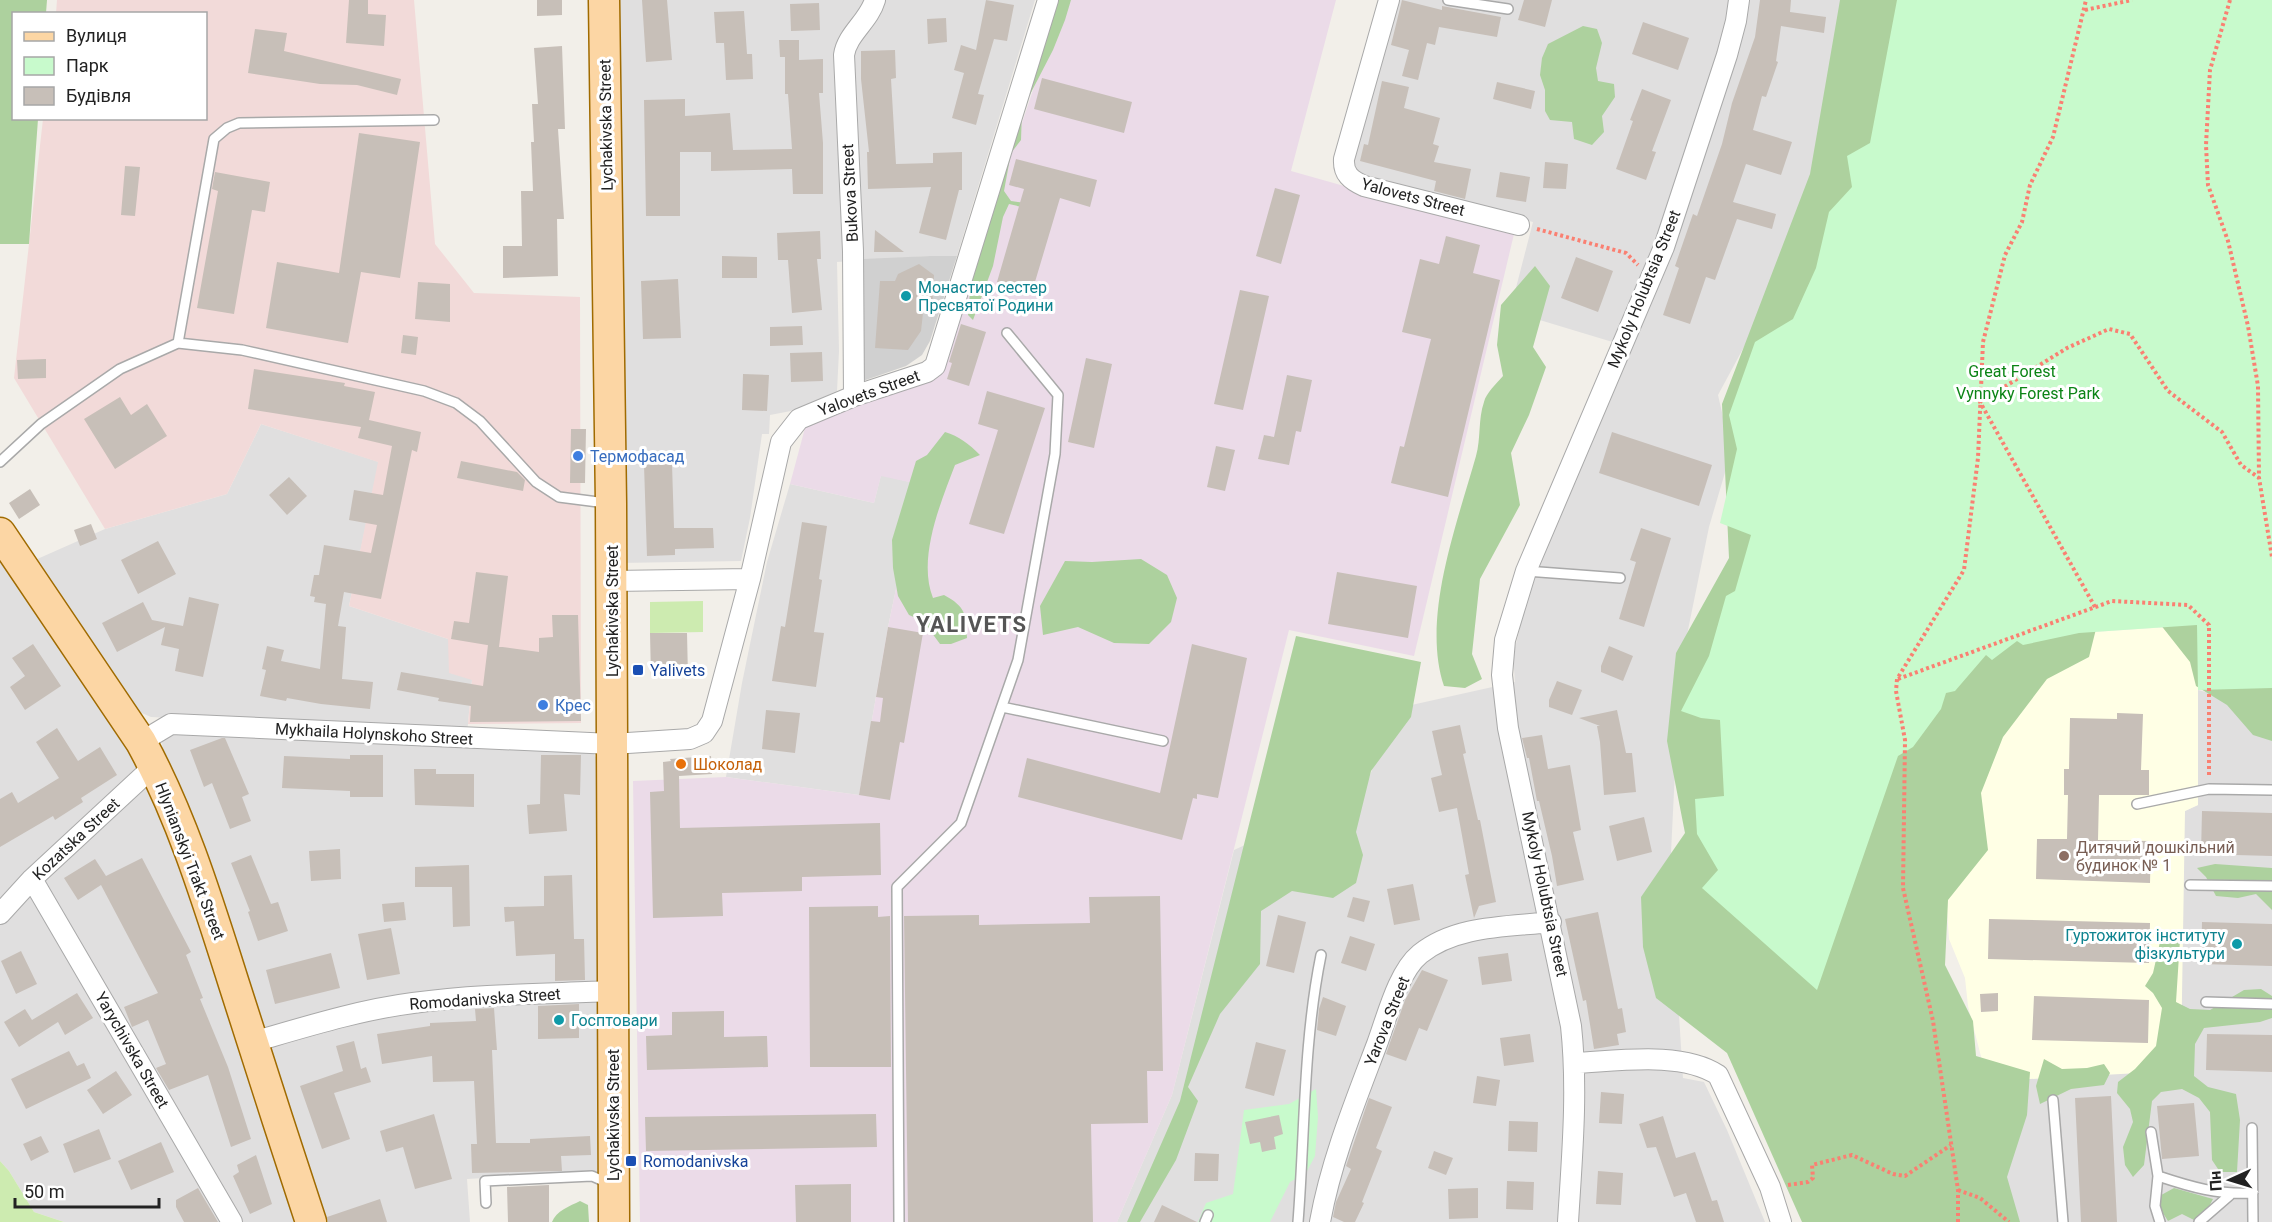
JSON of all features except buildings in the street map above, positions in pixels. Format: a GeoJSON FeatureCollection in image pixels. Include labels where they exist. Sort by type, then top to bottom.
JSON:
{"type":"FeatureCollection","features":[{"type":"Feature","properties":{"kind":"main road","name":"Lychakivska Street"},"geometry":{"type":"LineString","coordinates":[[604,0],[612,581],[614,1222]]}},
{"type":"Feature","properties":{"kind":"main road","name":"Hlynianskyi Trakt Street"},"geometry":{"type":"LineString","coordinates":[[0,533],[148,754],[183,834],[253,1042],[305,1220]]}},
{"type":"Feature","properties":{"kind":"street","name":"Bukova Street"},"geometry":{"type":"LineString","coordinates":[[854,396],[853,251],[844,55],[846,44],[866,21],[876,0]]}},
{"type":"Feature","properties":{"kind":"street","name":"Yalovets Street"},"geometry":{"type":"LineString","coordinates":[[612,744],[690,739],[704,733],[712,721],[750,579],[781,442],[799,419],[854,396],[927,372],[935,366],[1048,0]]}},
{"type":"Feature","properties":{"kind":"street","name":"Yalovets Street"},"geometry":{"type":"LineString","coordinates":[[1389,0],[1344,159],[1344,167],[1348,176],[1354,182],[1364,186],[1519,225]]}},
{"type":"Feature","properties":{"kind":"street","name":"Mykoly Holubtsia Street"},"geometry":{"type":"LineString","coordinates":[[1568,1222],[1574,1128],[1575,1063],[1571,1026],[1551,922],[1508,728],[1502,675],[1505,640],[1526,571],[1664,247],[1708,115],[1736,21],[1739,0]]}},
{"type":"Feature","properties":{"kind":"street"},"geometry":{"type":"LineString","coordinates":[[612,581],[750,579]]}},
{"type":"Feature","properties":{"kind":"street","name":"Mykhaila Holynskoho Street"},"geometry":{"type":"LineString","coordinates":[[148,754],[171,724],[612,744]]}},
{"type":"Feature","properties":{"kind":"street","name":"Kozatska Street"},"geometry":{"type":"LineString","coordinates":[[0,914],[148,754]]}},
{"type":"Feature","properties":{"kind":"street","name":"Yarychivska Street"},"geometry":{"type":"LineString","coordinates":[[32,879],[232,1222]]}},
{"type":"Feature","properties":{"kind":"street","name":"Yarova Street"},"geometry":{"type":"LineString","coordinates":[[1320,1222],[1324,1196],[1360,1089],[1404,974],[1418,955],[1453,935],[1480,929],[1551,922]]}},
{"type":"Feature","properties":{"kind":"street","name":"Romodanivska Street"},"geometry":{"type":"LineString","coordinates":[[253,1042],[358,1014],[410,1004],[462,998],[613,991]]}},
{"type":"Feature","properties":{"kind":"street"},"geometry":{"type":"LineString","coordinates":[[1575,1063],[1673,1061],[1705,1066],[1718,1075],[1770,1188],[1781,1222]]}},
{"type":"Feature","properties":{"kind":"lane"},"geometry":{"type":"LineString","coordinates":[[1448,0],[1508,9]]}},
{"type":"Feature","properties":{"kind":"lane"},"geometry":{"type":"LineString","coordinates":[[178,344],[214,139],[227,128],[239,123],[434,120]]}},
{"type":"Feature","properties":{"kind":"lane"},"geometry":{"type":"LineString","coordinates":[[899,1222],[897,887],[961,824],[1020,649],[1055,454],[1058,395],[1007,333]]}},
{"type":"Feature","properties":{"kind":"lane"},"geometry":{"type":"LineString","coordinates":[[0,462],[41,424],[120,369],[178,344],[242,350],[424,391],[456,403],[480,421],[536,482],[559,496],[611,504]]}},
{"type":"Feature","properties":{"kind":"lane"},"geometry":{"type":"LineString","coordinates":[[1526,571],[1620,578]]}},
{"type":"Feature","properties":{"kind":"lane"},"geometry":{"type":"LineString","coordinates":[[1002,707],[1163,741]]}},
{"type":"Feature","properties":{"kind":"lane"},"geometry":{"type":"LineString","coordinates":[[2137,804],[2209,789],[2272,790]]}},
{"type":"Feature","properties":{"kind":"lane"},"geometry":{"type":"LineString","coordinates":[[2190,885],[2272,886]]}},
{"type":"Feature","properties":{"kind":"lane"},"geometry":{"type":"LineString","coordinates":[[1298,1222],[1307,1047],[1313,995],[1321,955]]}},
{"type":"Feature","properties":{"kind":"lane"},"geometry":{"type":"LineString","coordinates":[[2206,1002],[2272,1004]]}},
{"type":"Feature","properties":{"kind":"lane"},"geometry":{"type":"LineString","coordinates":[[2053,1100],[2063,1222]]}},
{"type":"Feature","properties":{"kind":"lane"},"geometry":{"type":"LineString","coordinates":[[2252,1128],[2253,1222]]}},
{"type":"Feature","properties":{"kind":"lane"},"geometry":{"type":"LineString","coordinates":[[2151,1132],[2158,1176],[2155,1206],[2160,1222]]}},
{"type":"Feature","properties":{"kind":"lane"},"geometry":{"type":"LineString","coordinates":[[486,1203],[485,1181],[592,1176],[614,1184]]}},
{"type":"Feature","properties":{"kind":"lane"},"geometry":{"type":"LineString","coordinates":[[2158,1176],[2193,1188],[2230,1195],[2253,1193]]}},
{"type":"Feature","properties":{"kind":"lane"},"geometry":{"type":"LineString","coordinates":[[2199,1222],[2230,1195]]}},
{"type":"Feature","properties":{"kind":"path"},"geometry":{"type":"LineString","coordinates":[[1958,1222],[1958,1190],[1933,1021],[1903,888],[1905,740],[1896,691],[1897,679],[1964,570],[1978,458],[1983,342],[2005,255],[2022,222],[2030,185],[2053,137],[2086,0]]}},
{"type":"Feature","properties":{"kind":"path"},"geometry":{"type":"LineString","coordinates":[[2085,10],[2132,0]]}},
{"type":"Feature","properties":{"kind":"path"},"geometry":{"type":"LineString","coordinates":[[2229,0],[2210,70],[2206,155],[2208,185],[2228,241],[2248,326],[2258,386],[2259,478],[2272,557]]}},
{"type":"Feature","properties":{"kind":"path"},"geometry":{"type":"LineString","coordinates":[[1519,225],[1626,253],[1639,266],[1644,292]]}},
{"type":"Feature","properties":{"kind":"path"},"geometry":{"type":"LineString","coordinates":[[1980,402],[2067,348],[2109,329],[2130,334],[2168,392],[2222,432],[2241,465],[2259,478]]}},
{"type":"Feature","properties":{"kind":"path"},"geometry":{"type":"LineString","coordinates":[[1980,402],[2095,607]]}},
{"type":"Feature","properties":{"kind":"path"},"geometry":{"type":"LineString","coordinates":[[1897,679],[2112,600],[2188,605],[2209,625],[2209,789]]}},
{"type":"Feature","properties":{"kind":"path"},"geometry":{"type":"LineString","coordinates":[[1808,1182],[1813,1178],[1812,1165],[1852,1155],[1893,1174],[1905,1176],[1951,1145]]}},
{"type":"Feature","properties":{"kind":"path"},"geometry":{"type":"LineString","coordinates":[[1958,1190],[1980,1198],[2009,1222]]}},
{"type":"Feature","properties":{"kind":"shaded area"},"geometry":{"type":"Polygon","coordinates":[[[57,0],[414,0],[435,244],[474,293],[580,297],[581,723],[468,724],[472,680],[449,673],[448,639],[349,606],[378,462],[261,424],[227,494],[105,529],[14,378],[43,120],[207,120],[207,12],[56,12],[57,0]]]}},
{"type":"Feature","properties":{"kind":"shaded area"},"geometry":{"type":"Polygon","coordinates":[[[613,0],[1035,0],[957,256],[837,262],[839,351],[837,391],[796,410],[770,415],[769,434],[762,434],[750,518],[741,561],[619,563],[613,0]]]}},
{"type":"Feature","properties":{"kind":"shaded area"},"geometry":{"type":"Polygon","coordinates":[[[1063,0],[1336,0],[1291,171],[1514,234],[1414,656],[1289,630],[1172,1095],[1117,1222],[640,1222],[633,781],[726,777],[859,795],[888,627],[918,484],[881,476],[874,503],[790,484],[805,428],[817,421],[938,375],[1063,0]]]}},
{"type":"Feature","properties":{"kind":"shaded area"},"geometry":{"type":"Polygon","coordinates":[[[1396,0],[1866,0],[1779,282],[1718,395],[1731,452],[1709,527],[1680,669],[1670,873],[1683,1078],[1704,1082],[1727,1130],[1765,1222],[1117,1222],[1172,1095],[1234,850],[1285,827],[1344,837],[1398,708],[1515,682],[1513,656],[1526,603],[1574,473],[1629,347],[1510,311],[1533,222],[1361,178],[1353,172],[1351,159],[1396,0]]]}},
{"type":"Feature","properties":{"kind":"shaded area"},"geometry":{"type":"Polygon","coordinates":[[[957,256],[930,341],[922,355],[906,366],[860,382],[863,259],[957,256]]]}},
{"type":"Feature","properties":{"kind":"shaded area"},"geometry":{"type":"Polygon","coordinates":[[[261,424],[379,462],[349,606],[448,639],[472,680],[467,734],[151,717],[128,707],[26,564],[105,529],[227,494],[261,424]]]}},
{"type":"Feature","properties":{"kind":"shaded area"},"geometry":{"type":"Polygon","coordinates":[[[881,475],[918,484],[888,627],[859,795],[726,777],[742,683],[767,562],[790,484],[874,503],[881,475]]]}},
{"type":"Feature","properties":{"kind":"shaded area"},"geometry":{"type":"Polygon","coordinates":[[[0,555],[156,790],[300,1222],[64,1222],[34,1212],[9,1171],[0,1161],[0,555]]]}},
{"type":"Feature","properties":{"kind":"shaded area","name":"Дитячий дошкільний будинок № 1"},"geometry":{"type":"Polygon","coordinates":[[[2198,625],[2198,805],[2185,811],[2181,1058],[2174,1071],[1995,1081],[1984,1068],[1968,1006],[1965,978],[1949,939],[1935,738],[2079,633],[2198,625]]]}},
{"type":"Feature","properties":{"kind":"shaded area"},"geometry":{"type":"Polygon","coordinates":[[[2198,690],[2272,710],[2272,1222],[1998,1222],[1995,1081],[2185,811],[2198,805],[2198,690]]]}},
{"type":"Feature","properties":{"kind":"shaded area"},"geometry":{"type":"Polygon","coordinates":[[[177,730],[591,749],[597,759],[601,1171],[467,1179],[470,1222],[318,1222],[163,752],[162,742],[177,730]]]}},
{"type":"Feature","properties":{"kind":"green space"},"geometry":{"type":"Polygon","coordinates":[[[0,0],[47,0],[46,12],[12,12],[12,120],[38,120],[29,244],[0,244],[0,0]]]}},
{"type":"Feature","properties":{"kind":"green space"},"geometry":{"type":"Polygon","coordinates":[[[1049,0],[1071,0],[1053,50],[1022,110],[1021,140],[1011,153],[1004,191],[1011,201],[1026,203],[1026,208],[1009,204],[1003,217],[993,266],[973,320],[968,315],[972,268],[1049,0]]]}},
{"type":"Feature","properties":{"kind":"green space","name":"Vynnyky Forest Park"},"geometry":{"type":"Polygon","coordinates":[[[1840,0],[2272,0],[2272,741],[2253,735],[2227,705],[2196,686],[2190,662],[2160,624],[2099,617],[2089,657],[2047,679],[2003,737],[1981,793],[1988,850],[1948,900],[1945,965],[1973,1021],[1976,1056],[2030,1072],[2027,1115],[2007,1177],[2020,1222],[1802,1222],[1727,1053],[1656,998],[1643,947],[1641,897],[1685,833],[1667,741],[1676,653],[1729,558],[1722,404],[1810,174],[1840,0]]]}},
{"type":"Feature","properties":{"kind":"green space","name":"Vynnyky Forest Park"},"geometry":{"type":"Polygon","coordinates":[[[1897,0],[2272,0],[2272,688],[2198,690],[2197,625],[2079,633],[2023,645],[2017,641],[1992,660],[1986,655],[1955,691],[1946,693],[1941,709],[1913,747],[1898,756],[1817,990],[1702,888],[1718,870],[1697,834],[1695,799],[1724,796],[1720,720],[1701,718],[1681,711],[1709,656],[1726,596],[1735,591],[1751,535],[1720,523],[1737,449],[1729,415],[1755,342],[1793,319],[1816,268],[1829,212],[1852,187],[1847,156],[1870,143],[1897,0]]]}},
{"type":"Feature","properties":{"kind":"green space"},"geometry":{"type":"Polygon","coordinates":[[[1583,26],[1597,29],[1602,43],[1596,68],[1598,81],[1614,84],[1615,97],[1602,116],[1604,132],[1592,145],[1574,139],[1572,122],[1550,120],[1545,111],[1545,90],[1540,75],[1542,58],[1548,44],[1583,26]]]}},
{"type":"Feature","properties":{"kind":"green space"},"geometry":{"type":"Polygon","coordinates":[[[1535,266],[1550,286],[1533,347],[1546,367],[1529,415],[1511,453],[1520,505],[1480,579],[1472,654],[1482,679],[1465,688],[1444,686],[1438,659],[1439,601],[1451,541],[1478,449],[1482,409],[1487,395],[1503,376],[1497,345],[1501,305],[1535,266]]]}},
{"type":"Feature","properties":{"kind":"green space"},"geometry":{"type":"Polygon","coordinates":[[[945,432],[964,441],[980,455],[955,465],[938,513],[929,548],[929,582],[933,598],[944,595],[957,603],[965,617],[967,638],[951,644],[940,644],[923,621],[909,615],[898,596],[893,568],[892,540],[916,461],[927,455],[945,432]]]}},
{"type":"Feature","properties":{"kind":"green space"},"geometry":{"type":"Polygon","coordinates":[[[1141,559],[1167,575],[1177,598],[1171,622],[1149,644],[1114,643],[1078,627],[1043,635],[1040,606],[1065,561],[1141,559]]]}},
{"type":"Feature","properties":{"kind":"green space"},"geometry":{"type":"Polygon","coordinates":[[[703,601],[703,632],[650,633],[650,602],[703,601]]]}},
{"type":"Feature","properties":{"kind":"green space"},"geometry":{"type":"Polygon","coordinates":[[[1296,636],[1421,662],[1411,717],[1371,771],[1356,832],[1363,855],[1356,883],[1333,898],[1292,891],[1261,911],[1260,964],[1220,1014],[1188,1087],[1198,1101],[1176,1160],[1140,1222],[1127,1222],[1180,1101],[1296,636]]]}},
{"type":"Feature","properties":{"kind":"green space"},"geometry":{"type":"Polygon","coordinates":[[[2215,864],[2272,868],[2272,910],[2256,894],[2238,898],[2216,896],[2206,877],[2197,868],[2215,864]]]}},
{"type":"Feature","properties":{"kind":"green space"},"geometry":{"type":"Polygon","coordinates":[[[2172,931],[2180,940],[2176,1002],[2190,1009],[2210,1010],[2244,990],[2261,989],[2272,996],[2272,1018],[2260,1022],[2204,1028],[2195,1044],[2194,1076],[2208,1087],[2236,1094],[2240,1120],[2237,1172],[2220,1172],[2212,1160],[2210,1112],[2199,1098],[2182,1089],[2161,1092],[2152,1101],[2144,1165],[2133,1177],[2125,1165],[2123,1147],[2133,1122],[2130,1109],[2117,1093],[2118,1082],[2135,1069],[2156,1046],[2162,1008],[2153,993],[2145,986],[2153,973],[2162,933],[2172,931]]]}},
{"type":"Feature","properties":{"kind":"green space"},"geometry":{"type":"Polygon","coordinates":[[[2044,1059],[2062,1069],[2087,1068],[2104,1064],[2110,1073],[2104,1085],[2071,1089],[2040,1104],[2036,1086],[2044,1059]]]}},
{"type":"Feature","properties":{"kind":"green space"},"geometry":{"type":"Polygon","coordinates":[[[1316,1089],[1318,1117],[1315,1156],[1306,1173],[1290,1182],[1270,1222],[1198,1222],[1206,1203],[1233,1194],[1244,1110],[1289,1104],[1316,1089]]]}},
{"type":"Feature","properties":{"kind":"green space"},"geometry":{"type":"Polygon","coordinates":[[[0,1161],[9,1171],[34,1212],[64,1222],[0,1222],[0,1161]]]}},
{"type":"Feature","properties":{"kind":"green space"},"geometry":{"type":"Polygon","coordinates":[[[2174,1188],[2213,1199],[2203,1218],[2198,1222],[2182,1214],[2168,1221],[2154,1199],[2174,1188]]]}},
{"type":"Feature","properties":{"kind":"green space"},"geometry":{"type":"Polygon","coordinates":[[[580,1201],[588,1205],[589,1222],[552,1222],[560,1212],[580,1201]]]}},
{"type":"Feature","properties":{"kind":"place","name":"Монастир сестер Пресвятої Родини"},"geometry":{"type":"Point","coordinates":[906,296]}},
{"type":"Feature","properties":{"kind":"place","name":"Термофасад"},"geometry":{"type":"Point","coordinates":[578,456]}},
{"type":"Feature","properties":{"kind":"place","name":"Yalivets"},"geometry":{"type":"Point","coordinates":[638,670]}},
{"type":"Feature","properties":{"kind":"place","name":"Крес"},"geometry":{"type":"Point","coordinates":[543,705]}},
{"type":"Feature","properties":{"kind":"place","name":"Шоколад"},"geometry":{"type":"Point","coordinates":[681,764]}},
{"type":"Feature","properties":{"kind":"place","name":"Дитячий дошкільний будинок № 1"},"geometry":{"type":"Point","coordinates":[2064,856]}},
{"type":"Feature","properties":{"kind":"place","name":"Гуртожиток інституту фізкультури"},"geometry":{"type":"Point","coordinates":[2237,944]}},
{"type":"Feature","properties":{"kind":"place","name":"Госптовари"},"geometry":{"type":"Point","coordinates":[559,1020]}},
{"type":"Feature","properties":{"kind":"place","name":"Romodanivska"},"geometry":{"type":"Point","coordinates":[631,1161]}},
{"type":"Feature","properties":{"kind":"district","name":"YALIVETS"},"geometry":{"type":"Point","coordinates":[972,624]}},
{"type":"Feature","properties":{"kind":"park label","name":"Great Forest"},"geometry":{"type":"Point","coordinates":[2012,371]}}]}
